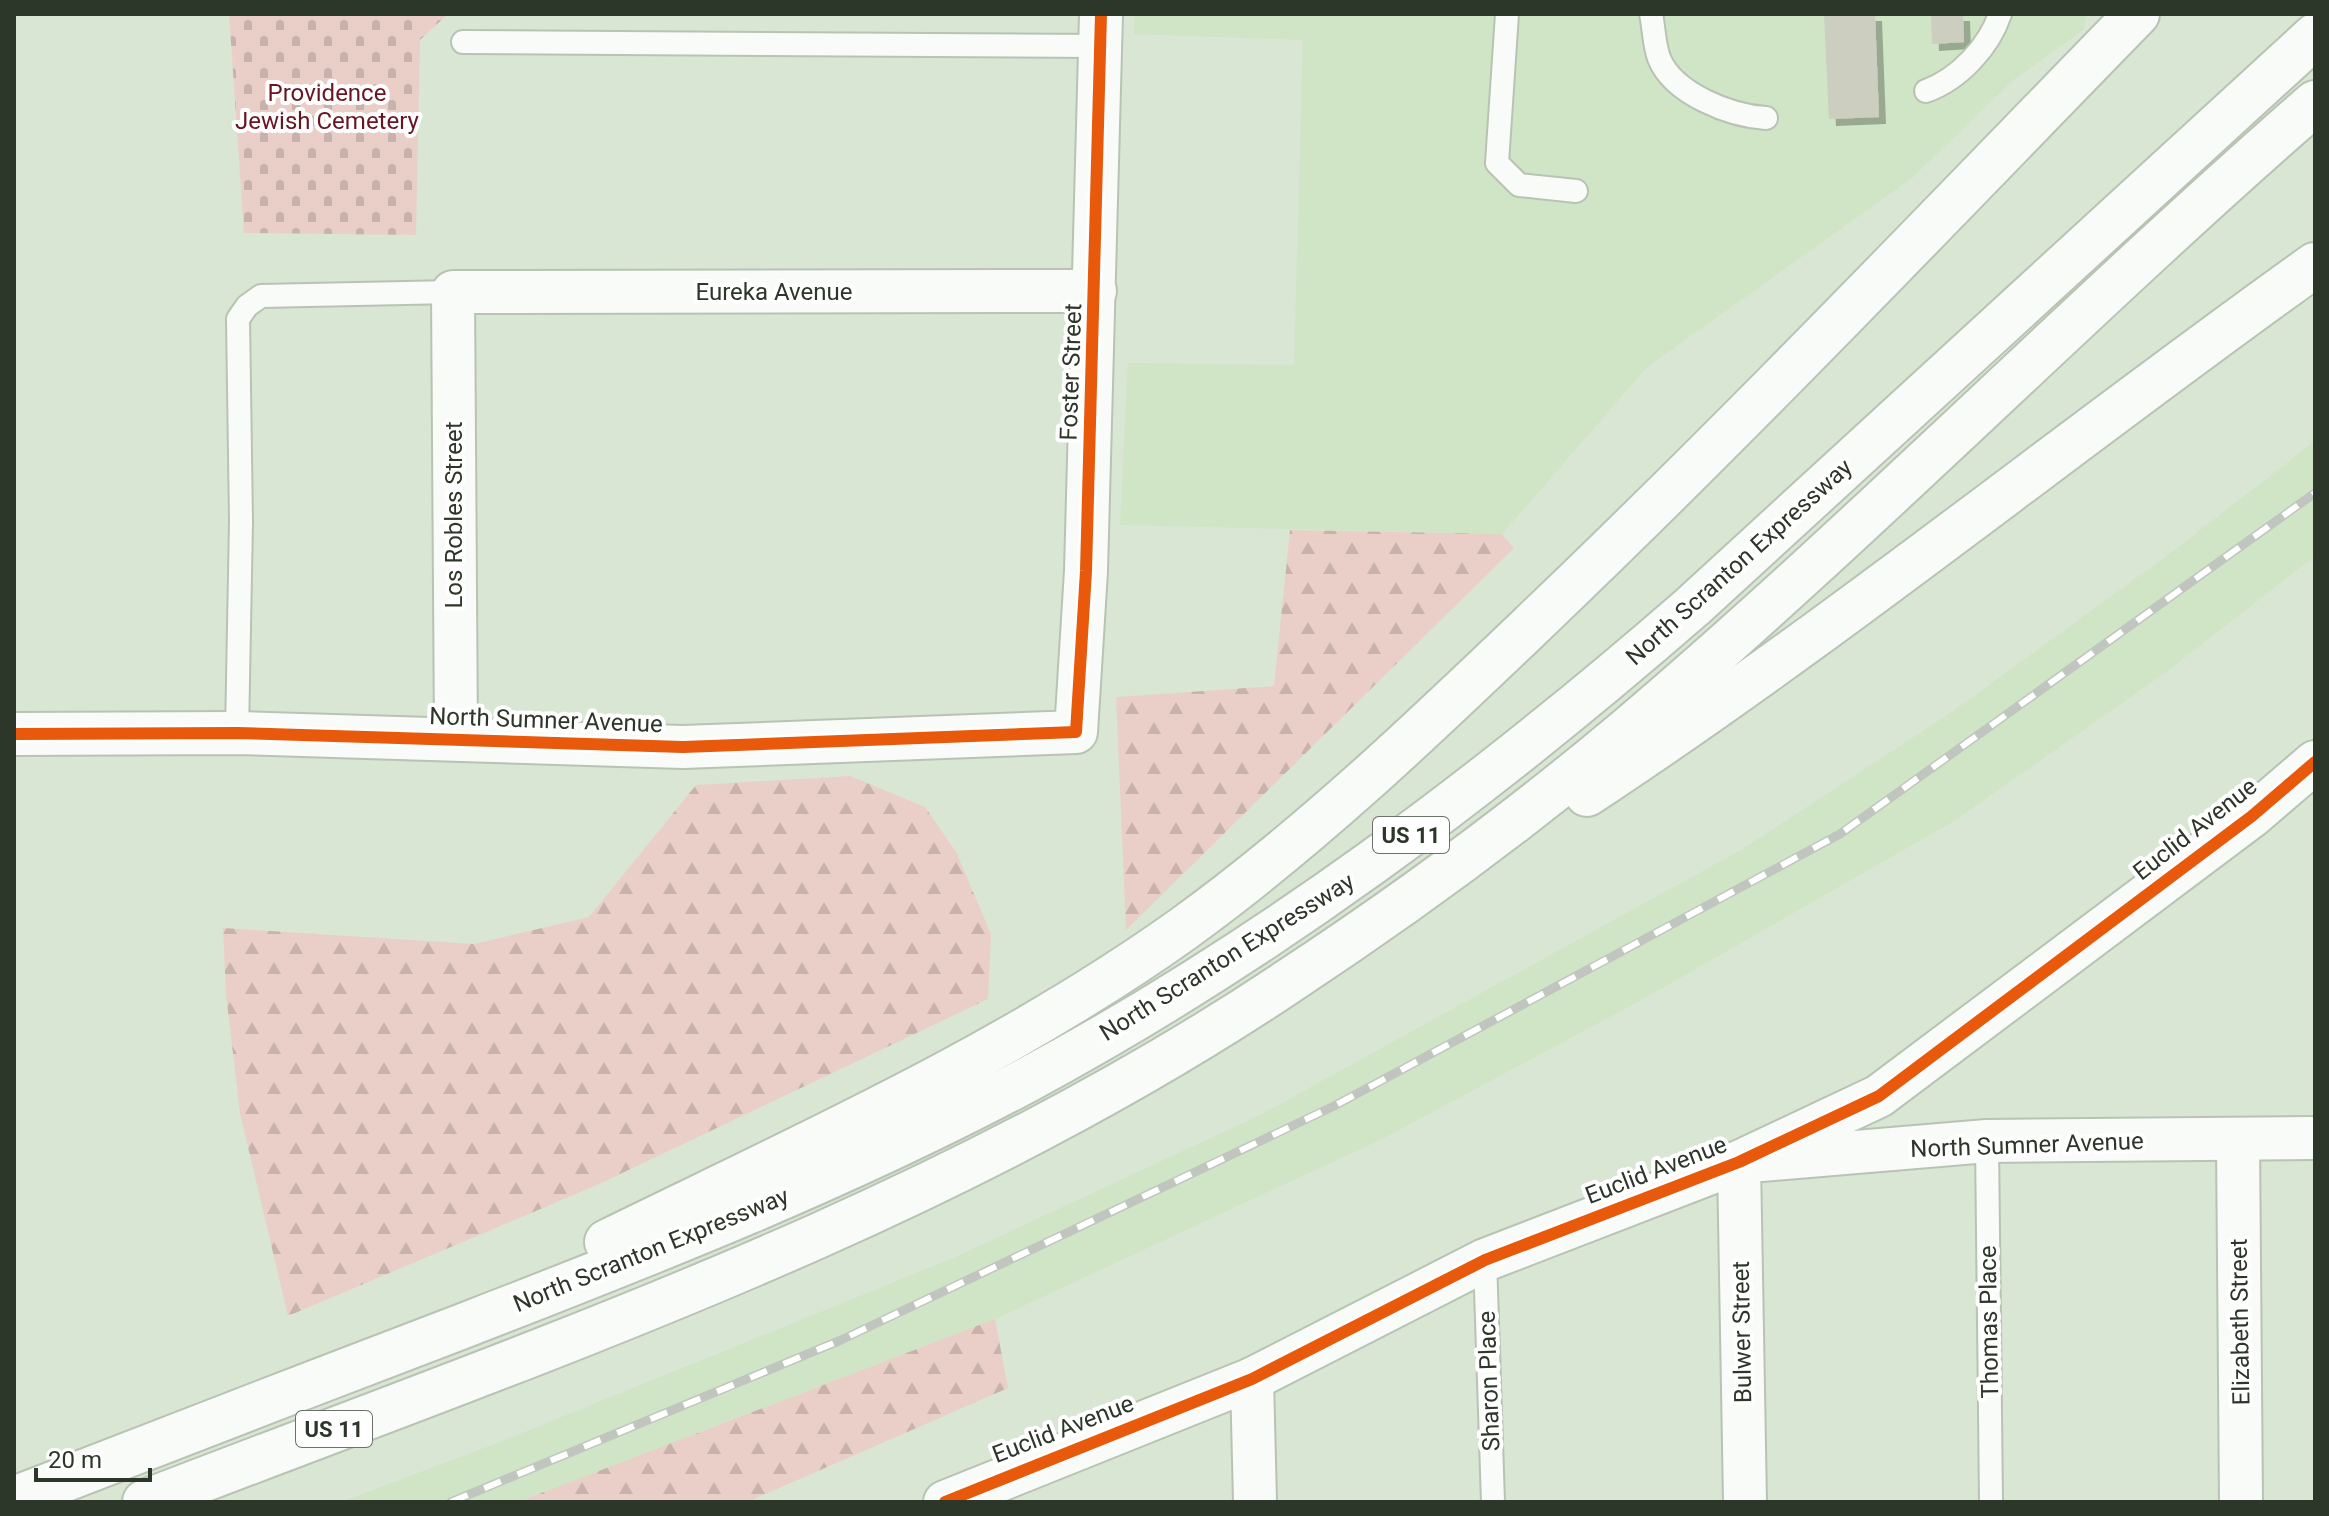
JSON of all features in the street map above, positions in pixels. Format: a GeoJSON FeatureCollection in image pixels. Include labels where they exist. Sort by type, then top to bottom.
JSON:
{"type":"FeatureCollection","features":[{"type":"Feature","properties":{"kind":"highway"},"geometry":{"type":"LineString","coordinates":[[336,1374],[948,1073],[1110,978],[1207,911],[1328,815],[1602,558],[1825,335],[2132,17]]}},
{"type":"Feature","properties":{"kind":"highway","name":"North Scranton Expressway"},"geometry":{"type":"LineString","coordinates":[[14,1499],[651,1253],[790,1195],[1025,1081],[1143,1014],[1257,943],[1468,793],[1592,694],[1692,607],[2315,36]]}},
{"type":"Feature","properties":{"kind":"highway","name":"North Scranton Expressway"},"geometry":{"type":"LineString","coordinates":[[145,1502],[796,1247],[1048,1125],[1169,1057],[1284,985],[1499,833],[1624,733],[1725,645],[2315,103]]}},
{"type":"Feature","properties":{"kind":"highway"},"geometry":{"type":"LineString","coordinates":[[1284,985],[1667,742],[2123,402],[2315,265]]}},
{"type":"Feature","properties":{"kind":"street","name":"Foster Street"},"geometry":{"type":"LineString","coordinates":[[1076,732],[1086,571],[1101,30]]}},
{"type":"Feature","properties":{"kind":"street","name":"Eureka Avenue"},"geometry":{"type":"LineString","coordinates":[[453,292],[1095,291]]}},
{"type":"Feature","properties":{"kind":"street","name":"Los Robles Street"},"geometry":{"type":"LineString","coordinates":[[453,292],[456,737]]}},
{"type":"Feature","properties":{"kind":"street","name":"North Sumner Avenue"},"geometry":{"type":"LineString","coordinates":[[14,734],[237,733],[456,737],[683,747],[1076,732]]}},
{"type":"Feature","properties":{"kind":"street","name":"Euclid Avenue"},"geometry":{"type":"LineString","coordinates":[[945,1502],[994,1491],[1252,1379],[1485,1260],[1739,1162],[1879,1096],[2252,816],[2315,762]]}},
{"type":"Feature","properties":{"kind":"street","name":"North Sumner Avenue"},"geometry":{"type":"LineString","coordinates":[[1739,1162],[1987,1141],[2315,1138]]}},
{"type":"Feature","properties":{"kind":"street","name":"Elizabeth Street"},"geometry":{"type":"LineString","coordinates":[[2238,1141],[2241,1502]]}},
{"type":"Feature","properties":{"kind":"street","name":"Bulwer Street"},"geometry":{"type":"LineString","coordinates":[[1739,1162],[1745,1502]]}},
{"type":"Feature","properties":{"kind":"street"},"geometry":{"type":"LineString","coordinates":[[1252,1379],[1255,1502]]}},
{"type":"Feature","properties":{"kind":"lane"},"geometry":{"type":"LineString","coordinates":[[1507,14],[1497,163],[1519,185],[1576,191]]}},
{"type":"Feature","properties":{"kind":"lane"},"geometry":{"type":"LineString","coordinates":[[1651,14],[1660,60],[1679,82],[1743,117],[1766,118]]}},
{"type":"Feature","properties":{"kind":"lane"},"geometry":{"type":"LineString","coordinates":[[1926,91],[1944,85],[1984,46],[1994,32],[2000,14]]}},
{"type":"Feature","properties":{"kind":"lane"},"geometry":{"type":"LineString","coordinates":[[463,42],[1101,30]]}},
{"type":"Feature","properties":{"kind":"lane"},"geometry":{"type":"LineString","coordinates":[[237,733],[241,521],[238,319],[247,306],[261,296],[453,292]]}},
{"type":"Feature","properties":{"kind":"lane","name":"Thomas Place"},"geometry":{"type":"LineString","coordinates":[[1987,1141],[1991,1502]]}},
{"type":"Feature","properties":{"kind":"lane","name":"Sharon Place"},"geometry":{"type":"LineString","coordinates":[[1485,1260],[1493,1502]]}},
{"type":"Feature","properties":{"kind":"shaded area"},"geometry":{"type":"Polygon","coordinates":[[[1135,14],[2087,14],[2083,30],[2012,81],[1912,178],[1647,367],[1502,534],[1120,525],[1128,363],[1294,365],[1303,40],[1134,34],[1135,14]]]}},
{"type":"Feature","properties":{"kind":"shaded area"},"geometry":{"type":"Polygon","coordinates":[[[2315,441],[2315,556],[2166,672],[1954,821],[1645,998],[1384,1138],[995,1319],[518,1502],[341,1502],[495,1444],[951,1259],[1262,1114],[1741,850],[1952,712],[2172,552],[2315,441]]]}},
{"type":"Feature","properties":{"kind":"green space","name":"Providence Jewish Cemetery"},"geometry":{"type":"Polygon","coordinates":[[[229,14],[448,14],[420,40],[416,235],[244,233],[229,14]]]}},
{"type":"Feature","properties":{"kind":"green space"},"geometry":{"type":"Polygon","coordinates":[[[1290,530],[1502,534],[1514,548],[1126,930],[1116,697],[1274,686],[1290,530]]]}},
{"type":"Feature","properties":{"kind":"green space"},"geometry":{"type":"Polygon","coordinates":[[[850,776],[925,807],[956,852],[991,934],[988,999],[597,1185],[288,1316],[240,1113],[226,994],[223,928],[474,944],[589,917],[696,785],[850,776]]]}},
{"type":"Feature","properties":{"kind":"green space"},"geometry":{"type":"Polygon","coordinates":[[[995,1319],[1008,1388],[747,1502],[518,1502],[995,1319]]]}},
{"type":"Feature","properties":{"kind":"building"},"geometry":{"type":"Polygon","coordinates":[[[1824,14],[1875,14],[1879,117],[1829,119],[1824,14]]]}},
{"type":"Feature","properties":{"kind":"building"},"geometry":{"type":"Polygon","coordinates":[[[1931,14],[1963,14],[1964,42],[1932,44],[1931,14]]]}},
{"type":"Feature","properties":{"kind":"railway"},"geometry":{"type":"LineString","coordinates":[[451,1502],[841,1340],[1334,1106],[1840,834],[2315,493]]}},
{"type":"Feature","properties":{"kind":"cycle path"},"geometry":{"type":"LineString","coordinates":[[14,734],[237,733],[683,747],[1076,732],[1086,571],[1101,14]]}},
{"type":"Feature","properties":{"kind":"cycle path"},"geometry":{"type":"LineString","coordinates":[[945,1502],[1252,1379],[1485,1260],[1739,1162],[1879,1096],[2252,816],[2315,762]]}}]}
